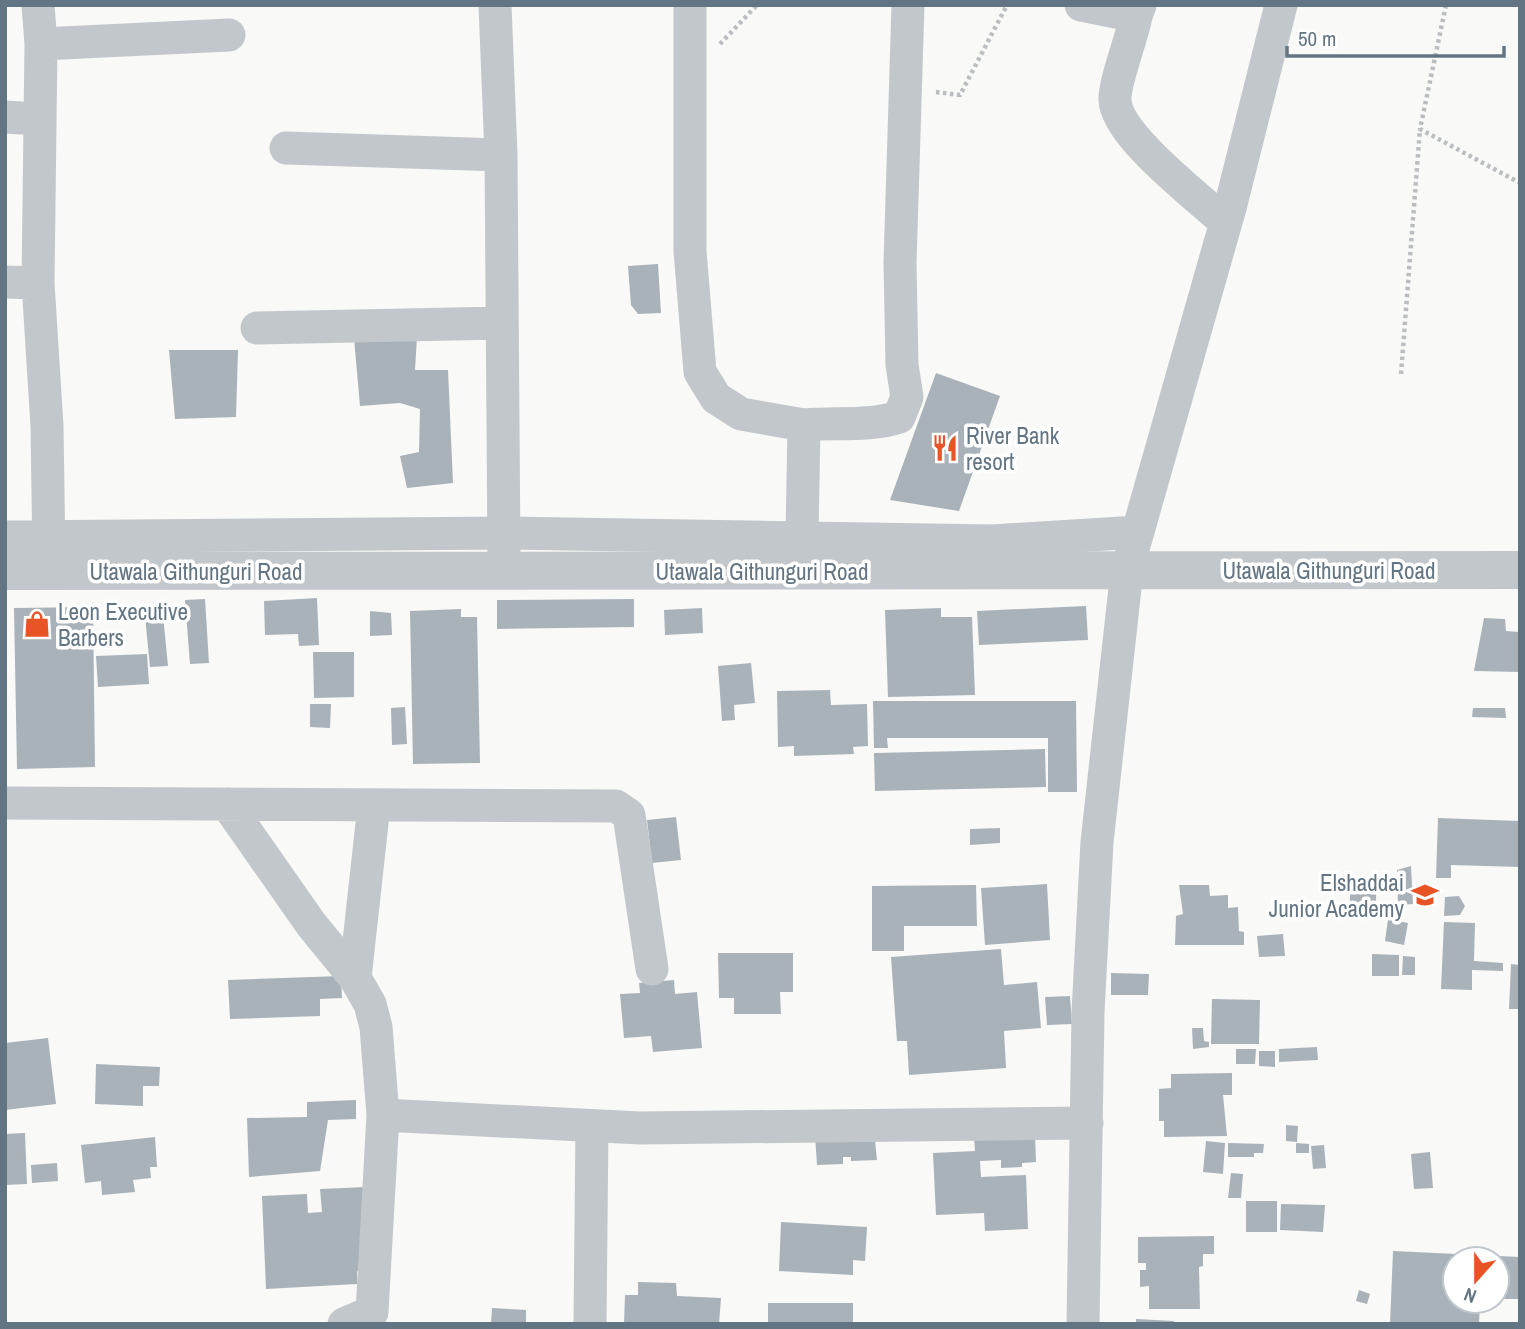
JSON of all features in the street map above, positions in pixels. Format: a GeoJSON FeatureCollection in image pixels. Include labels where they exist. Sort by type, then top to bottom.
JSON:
{"type":"FeatureCollection","features":[{"type":"Feature","properties":{"kind":"street"},"geometry":{"type":"LineString","coordinates":[[38,5],[41,44],[38,283],[47,426],[49,554]]}},
{"type":"Feature","properties":{"kind":"street"},"geometry":{"type":"LineString","coordinates":[[495,5],[501,155],[504,571]]}},
{"type":"Feature","properties":{"kind":"street"},"geometry":{"type":"LineString","coordinates":[[690,5],[690,251],[700,372],[716,398],[741,414],[804,425],[840,421],[882,422],[898,417],[907,397],[902,365],[900,263],[908,5]]}},
{"type":"Feature","properties":{"kind":"street"},"geometry":{"type":"LineString","coordinates":[[1081,5],[1138,11],[1115,97],[1117,118],[1135,140],[1226,222]]}},
{"type":"Feature","properties":{"kind":"street"},"geometry":{"type":"LineString","coordinates":[[1083,1324],[1088,1012],[1097,842],[1127,570],[1226,222],[1282,5]]}},
{"type":"Feature","properties":{"kind":"street"},"geometry":{"type":"LineString","coordinates":[[41,44],[229,35]]}},
{"type":"Feature","properties":{"kind":"street"},"geometry":{"type":"LineString","coordinates":[[5,117],[39,119]]}},
{"type":"Feature","properties":{"kind":"street"},"geometry":{"type":"LineString","coordinates":[[286,148],[501,155]]}},
{"type":"Feature","properties":{"kind":"street"},"geometry":{"type":"LineString","coordinates":[[5,282],[38,283]]}},
{"type":"Feature","properties":{"kind":"street"},"geometry":{"type":"LineString","coordinates":[[257,328],[502,323]]}},
{"type":"Feature","properties":{"kind":"street"},"geometry":{"type":"LineString","coordinates":[[802,537],[804,425]]}},
{"type":"Feature","properties":{"kind":"street"},"geometry":{"type":"LineString","coordinates":[[5,537],[49,554],[504,533],[992,541],[1138,532]]}},
{"type":"Feature","properties":{"kind":"street","name":"Utawala Githunguri Road"},"geometry":{"type":"LineString","coordinates":[[5,571],[49,554],[504,571],[1519,570]]}},
{"type":"Feature","properties":{"kind":"street"},"geometry":{"type":"LineString","coordinates":[[1519,570],[1520,561]]}},
{"type":"Feature","properties":{"kind":"street"},"geometry":{"type":"LineString","coordinates":[[5,803],[616,806],[629,815],[652,969]]}},
{"type":"Feature","properties":{"kind":"street"},"geometry":{"type":"LineString","coordinates":[[228,804],[311,924],[355,978],[370,1004],[376,1027],[383,1115],[372,1312],[344,1324]]}},
{"type":"Feature","properties":{"kind":"street"},"geometry":{"type":"LineString","coordinates":[[355,978],[373,804]]}},
{"type":"Feature","properties":{"kind":"street"},"geometry":{"type":"LineString","coordinates":[[383,1115],[640,1128],[1087,1123]]}},
{"type":"Feature","properties":{"kind":"street"},"geometry":{"type":"LineString","coordinates":[[590,1324],[592,1125]]}},
{"type":"Feature","properties":{"kind":"path"},"geometry":{"type":"LineString","coordinates":[[691,76],[757,5]]}},
{"type":"Feature","properties":{"kind":"path"},"geometry":{"type":"LineString","coordinates":[[904,88],[960,95],[1007,5]]}},
{"type":"Feature","properties":{"kind":"path"},"geometry":{"type":"LineString","coordinates":[[1401,373],[1416,218],[1420,129],[1446,5]]}},
{"type":"Feature","properties":{"kind":"path"},"geometry":{"type":"LineString","coordinates":[[1420,129],[1520,183]]}},
{"type":"Feature","properties":{"kind":"building"},"geometry":{"type":"Polygon","coordinates":[[[658,264],[661,313],[638,314],[631,305],[628,266],[658,264]]]}},
{"type":"Feature","properties":{"kind":"building"},"geometry":{"type":"Polygon","coordinates":[[[417,337],[415,370],[448,370],[453,483],[407,488],[400,456],[419,452],[420,409],[400,403],[360,406],[354,338],[417,337]]]}},
{"type":"Feature","properties":{"kind":"building"},"geometry":{"type":"Polygon","coordinates":[[[169,350],[238,350],[236,417],[175,419],[169,350]]]}},
{"type":"Feature","properties":{"kind":"building","name":"River Bank resort"},"geometry":{"type":"Polygon","coordinates":[[[936,373],[1000,396],[959,511],[890,500],[936,373]]]}},
{"type":"Feature","properties":{"kind":"building"},"geometry":{"type":"Polygon","coordinates":[[[317,598],[319,645],[299,646],[298,634],[265,635],[264,601],[317,598]]]}},
{"type":"Feature","properties":{"kind":"building"},"geometry":{"type":"Polygon","coordinates":[[[205,599],[209,663],[190,664],[185,600],[205,599]]]}},
{"type":"Feature","properties":{"kind":"building"},"geometry":{"type":"Polygon","coordinates":[[[634,599],[634,627],[497,629],[497,600],[634,599]]]}},
{"type":"Feature","properties":{"kind":"building"},"geometry":{"type":"Polygon","coordinates":[[[162,605],[168,666],[150,667],[144,606],[162,605]]]}},
{"type":"Feature","properties":{"kind":"building"},"geometry":{"type":"Polygon","coordinates":[[[1086,606],[1088,640],[979,645],[977,611],[1086,606]]]}},
{"type":"Feature","properties":{"kind":"building"},"geometry":{"type":"Polygon","coordinates":[[[93,607],[95,767],[17,769],[14,608],[93,607]]]}},
{"type":"Feature","properties":{"kind":"building"},"geometry":{"type":"Polygon","coordinates":[[[702,608],[703,633],[665,635],[664,610],[702,608]]]}},
{"type":"Feature","properties":{"kind":"building"},"geometry":{"type":"Polygon","coordinates":[[[941,608],[941,617],[972,617],[975,695],[888,697],[885,610],[941,608]]]}},
{"type":"Feature","properties":{"kind":"building"},"geometry":{"type":"Polygon","coordinates":[[[461,609],[461,617],[477,617],[480,763],[413,764],[410,611],[461,609]]]}},
{"type":"Feature","properties":{"kind":"building"},"geometry":{"type":"Polygon","coordinates":[[[370,611],[391,613],[392,635],[370,636],[370,611]]]}},
{"type":"Feature","properties":{"kind":"building"},"geometry":{"type":"Polygon","coordinates":[[[1484,618],[1505,619],[1506,631],[1520,632],[1520,672],[1474,671],[1484,618]]]}},
{"type":"Feature","properties":{"kind":"building"},"geometry":{"type":"Polygon","coordinates":[[[313,652],[354,652],[354,697],[314,698],[313,652]]]}},
{"type":"Feature","properties":{"kind":"building"},"geometry":{"type":"Polygon","coordinates":[[[147,654],[149,684],[98,687],[96,656],[147,654]]]}},
{"type":"Feature","properties":{"kind":"building"},"geometry":{"type":"Polygon","coordinates":[[[751,663],[755,703],[734,705],[735,720],[722,721],[718,666],[751,663]]]}},
{"type":"Feature","properties":{"kind":"building"},"geometry":{"type":"Polygon","coordinates":[[[830,690],[831,705],[867,704],[868,746],[853,747],[854,754],[794,756],[794,746],[778,747],[777,691],[830,690]]]}},
{"type":"Feature","properties":{"kind":"building"},"geometry":{"type":"Polygon","coordinates":[[[873,701],[1076,701],[1077,792],[1048,792],[1048,738],[887,738],[888,748],[874,748],[873,701]]]}},
{"type":"Feature","properties":{"kind":"building"},"geometry":{"type":"Polygon","coordinates":[[[310,704],[331,704],[330,728],[310,727],[310,704]]]}},
{"type":"Feature","properties":{"kind":"building"},"geometry":{"type":"Polygon","coordinates":[[[405,707],[407,744],[392,745],[391,708],[405,707]]]}},
{"type":"Feature","properties":{"kind":"building"},"geometry":{"type":"Polygon","coordinates":[[[1473,708],[1505,708],[1506,718],[1472,717],[1473,708]]]}},
{"type":"Feature","properties":{"kind":"building"},"geometry":{"type":"Polygon","coordinates":[[[1045,749],[1046,787],[875,791],[874,753],[1045,749]]]}},
{"type":"Feature","properties":{"kind":"building"},"geometry":{"type":"Polygon","coordinates":[[[676,817],[681,860],[652,863],[647,820],[676,817]]]}},
{"type":"Feature","properties":{"kind":"building"},"geometry":{"type":"Polygon","coordinates":[[[1438,818],[1520,821],[1520,867],[1451,865],[1451,878],[1436,878],[1438,818]]]}},
{"type":"Feature","properties":{"kind":"building"},"geometry":{"type":"Polygon","coordinates":[[[1000,828],[1000,843],[970,845],[970,829],[1000,828]]]}},
{"type":"Feature","properties":{"kind":"building"},"geometry":{"type":"Polygon","coordinates":[[[1411,866],[1413,904],[1398,905],[1397,870],[1411,866]]]}},
{"type":"Feature","properties":{"kind":"building"},"geometry":{"type":"Polygon","coordinates":[[[1351,878],[1377,879],[1375,919],[1349,917],[1351,878]]]}},
{"type":"Feature","properties":{"kind":"building"},"geometry":{"type":"Polygon","coordinates":[[[1047,884],[1050,940],[985,945],[981,888],[1047,884]]]}},
{"type":"Feature","properties":{"kind":"building"},"geometry":{"type":"Polygon","coordinates":[[[976,885],[977,926],[904,926],[904,951],[872,951],[872,886],[976,885]]]}},
{"type":"Feature","properties":{"kind":"building"},"geometry":{"type":"Polygon","coordinates":[[[1179,885],[1209,885],[1210,896],[1228,895],[1228,908],[1238,907],[1239,931],[1244,932],[1244,945],[1175,945],[1176,916],[1183,914],[1179,885]]]}},
{"type":"Feature","properties":{"kind":"building"},"geometry":{"type":"Polygon","coordinates":[[[1459,896],[1465,906],[1460,915],[1444,916],[1445,897],[1459,896]]]}},
{"type":"Feature","properties":{"kind":"building"},"geometry":{"type":"Polygon","coordinates":[[[1388,919],[1408,923],[1404,945],[1385,941],[1388,919]]]}},
{"type":"Feature","properties":{"kind":"building"},"geometry":{"type":"Polygon","coordinates":[[[1444,922],[1475,923],[1474,961],[1503,963],[1503,971],[1472,970],[1472,990],[1441,989],[1444,922]]]}},
{"type":"Feature","properties":{"kind":"building"},"geometry":{"type":"Polygon","coordinates":[[[1283,934],[1285,956],[1259,957],[1257,936],[1283,934]]]}},
{"type":"Feature","properties":{"kind":"building"},"geometry":{"type":"Polygon","coordinates":[[[1001,949],[1004,985],[1037,982],[1041,1028],[1004,1031],[1006,1068],[909,1075],[907,1041],[897,1041],[891,957],[1001,949]]]}},
{"type":"Feature","properties":{"kind":"building"},"geometry":{"type":"Polygon","coordinates":[[[718,953],[793,953],[793,992],[780,992],[781,1014],[734,1014],[734,998],[719,998],[718,953]]]}},
{"type":"Feature","properties":{"kind":"building"},"geometry":{"type":"Polygon","coordinates":[[[1372,954],[1399,955],[1399,976],[1372,976],[1372,954]]]}},
{"type":"Feature","properties":{"kind":"building"},"geometry":{"type":"Polygon","coordinates":[[[1403,956],[1415,957],[1415,975],[1402,975],[1403,956]]]}},
{"type":"Feature","properties":{"kind":"building"},"geometry":{"type":"Polygon","coordinates":[[[1511,964],[1520,965],[1520,1009],[1509,1009],[1511,964]]]}},
{"type":"Feature","properties":{"kind":"building"},"geometry":{"type":"Polygon","coordinates":[[[1111,973],[1149,974],[1148,995],[1111,995],[1111,973]]]}},
{"type":"Feature","properties":{"kind":"building"},"geometry":{"type":"Polygon","coordinates":[[[341,976],[342,998],[320,999],[320,1016],[230,1019],[228,980],[341,976]]]}},
{"type":"Feature","properties":{"kind":"building"},"geometry":{"type":"Polygon","coordinates":[[[674,980],[675,994],[697,992],[702,1048],[653,1052],[651,1036],[624,1038],[620,994],[640,993],[639,983],[674,980]]]}},
{"type":"Feature","properties":{"kind":"building"},"geometry":{"type":"Polygon","coordinates":[[[1070,996],[1072,1024],[1047,1025],[1045,997],[1070,996]]]}},
{"type":"Feature","properties":{"kind":"building"},"geometry":{"type":"Polygon","coordinates":[[[1212,999],[1260,1000],[1259,1044],[1211,1044],[1212,999]]]}},
{"type":"Feature","properties":{"kind":"building"},"geometry":{"type":"Polygon","coordinates":[[[1192,1028],[1203,1028],[1204,1041],[1209,1042],[1209,1047],[1193,1049],[1192,1028]]]}},
{"type":"Feature","properties":{"kind":"building"},"geometry":{"type":"Polygon","coordinates":[[[48,1038],[56,1104],[5,1110],[5,1043],[48,1038]]]}},
{"type":"Feature","properties":{"kind":"building"},"geometry":{"type":"Polygon","coordinates":[[[1317,1047],[1318,1060],[1279,1062],[1279,1049],[1317,1047]]]}},
{"type":"Feature","properties":{"kind":"building"},"geometry":{"type":"Polygon","coordinates":[[[1236,1049],[1256,1049],[1255,1064],[1236,1064],[1236,1049]]]}},
{"type":"Feature","properties":{"kind":"building"},"geometry":{"type":"Polygon","coordinates":[[[1259,1051],[1275,1051],[1275,1067],[1259,1066],[1259,1051]]]}},
{"type":"Feature","properties":{"kind":"building"},"geometry":{"type":"Polygon","coordinates":[[[96,1064],[160,1067],[159,1086],[143,1086],[143,1106],[95,1104],[96,1064]]]}},
{"type":"Feature","properties":{"kind":"building"},"geometry":{"type":"Polygon","coordinates":[[[1232,1073],[1232,1095],[1223,1095],[1227,1136],[1164,1137],[1164,1121],[1159,1121],[1159,1089],[1171,1088],[1171,1074],[1232,1073]]]}},
{"type":"Feature","properties":{"kind":"building"},"geometry":{"type":"Polygon","coordinates":[[[356,1100],[356,1119],[328,1120],[320,1171],[249,1177],[247,1118],[307,1117],[307,1102],[356,1100]]]}},
{"type":"Feature","properties":{"kind":"building"},"geometry":{"type":"Polygon","coordinates":[[[1286,1125],[1298,1126],[1297,1142],[1286,1141],[1286,1125]]]}},
{"type":"Feature","properties":{"kind":"building"},"geometry":{"type":"Polygon","coordinates":[[[874,1131],[877,1160],[851,1161],[851,1157],[843,1157],[843,1164],[817,1165],[815,1135],[874,1131]]]}},
{"type":"Feature","properties":{"kind":"building"},"geometry":{"type":"Polygon","coordinates":[[[25,1133],[27,1184],[5,1185],[5,1134],[25,1133]]]}},
{"type":"Feature","properties":{"kind":"building"},"geometry":{"type":"Polygon","coordinates":[[[1035,1135],[1036,1162],[1022,1163],[1022,1167],[1001,1168],[1001,1160],[980,1161],[981,1177],[1026,1175],[1028,1229],[985,1231],[984,1213],[936,1215],[933,1153],[975,1151],[974,1137],[1035,1135]]]}},
{"type":"Feature","properties":{"kind":"building"},"geometry":{"type":"Polygon","coordinates":[[[155,1137],[157,1167],[150,1167],[151,1178],[133,1180],[135,1192],[102,1195],[101,1181],[85,1183],[81,1145],[155,1137]]]}},
{"type":"Feature","properties":{"kind":"building"},"geometry":{"type":"Polygon","coordinates":[[[1206,1141],[1225,1143],[1223,1174],[1203,1172],[1206,1141]]]}},
{"type":"Feature","properties":{"kind":"building"},"geometry":{"type":"Polygon","coordinates":[[[1228,1143],[1264,1144],[1263,1153],[1254,1153],[1254,1157],[1228,1157],[1228,1143]]]}},
{"type":"Feature","properties":{"kind":"building"},"geometry":{"type":"Polygon","coordinates":[[[1296,1143],[1309,1144],[1309,1153],[1296,1153],[1296,1143]]]}},
{"type":"Feature","properties":{"kind":"building"},"geometry":{"type":"Polygon","coordinates":[[[1324,1145],[1326,1168],[1313,1169],[1311,1146],[1324,1145]]]}},
{"type":"Feature","properties":{"kind":"building"},"geometry":{"type":"Polygon","coordinates":[[[1430,1152],[1433,1188],[1414,1189],[1411,1154],[1430,1152]]]}},
{"type":"Feature","properties":{"kind":"building"},"geometry":{"type":"Polygon","coordinates":[[[57,1163],[58,1181],[32,1183],[31,1165],[57,1163]]]}},
{"type":"Feature","properties":{"kind":"building"},"geometry":{"type":"Polygon","coordinates":[[[1231,1173],[1243,1174],[1241,1198],[1228,1198],[1231,1173]]]}},
{"type":"Feature","properties":{"kind":"building"},"geometry":{"type":"Polygon","coordinates":[[[366,1187],[371,1271],[357,1271],[357,1284],[266,1289],[262,1196],[307,1194],[308,1213],[322,1212],[320,1189],[366,1187]]]}},
{"type":"Feature","properties":{"kind":"building"},"geometry":{"type":"Polygon","coordinates":[[[1246,1201],[1277,1201],[1277,1232],[1246,1232],[1246,1201]]]}},
{"type":"Feature","properties":{"kind":"building"},"geometry":{"type":"Polygon","coordinates":[[[1281,1204],[1325,1205],[1323,1232],[1280,1230],[1281,1204]]]}},
{"type":"Feature","properties":{"kind":"building"},"geometry":{"type":"Polygon","coordinates":[[[781,1222],[867,1227],[865,1261],[853,1260],[853,1275],[779,1271],[781,1222]]]}},
{"type":"Feature","properties":{"kind":"building"},"geometry":{"type":"Polygon","coordinates":[[[1214,1236],[1214,1254],[1203,1254],[1203,1266],[1199,1267],[1200,1309],[1149,1309],[1149,1286],[1140,1287],[1140,1270],[1146,1270],[1146,1263],[1138,1263],[1138,1237],[1214,1236]]]}},
{"type":"Feature","properties":{"kind":"building"},"geometry":{"type":"Polygon","coordinates":[[[1393,1251],[1441,1253],[1441,1315],[1479,1315],[1479,1324],[1390,1324],[1393,1251]]]}},
{"type":"Feature","properties":{"kind":"building"},"geometry":{"type":"Polygon","coordinates":[[[1511,1257],[1520,1257],[1520,1299],[1511,1299],[1511,1257]]]}},
{"type":"Feature","properties":{"kind":"building"},"geometry":{"type":"Polygon","coordinates":[[[638,1282],[676,1283],[677,1296],[721,1298],[719,1324],[624,1324],[625,1295],[638,1295],[638,1282]]]}},
{"type":"Feature","properties":{"kind":"building"},"geometry":{"type":"Polygon","coordinates":[[[1359,1290],[1370,1294],[1367,1304],[1356,1301],[1359,1290]]]}},
{"type":"Feature","properties":{"kind":"building"},"geometry":{"type":"Polygon","coordinates":[[[768,1303],[853,1303],[853,1324],[768,1324],[768,1303]]]}},
{"type":"Feature","properties":{"kind":"building"},"geometry":{"type":"Polygon","coordinates":[[[492,1308],[526,1310],[526,1324],[491,1324],[492,1308]]]}},
{"type":"Feature","properties":{"kind":"building"},"geometry":{"type":"Polygon","coordinates":[[[1136,1319],[1174,1321],[1173,1324],[1136,1324],[1136,1319]]]}},
{"type":"Feature","properties":{"kind":"place","name":"River Bank resort"},"geometry":{"type":"Point","coordinates":[945,448]}},
{"type":"Feature","properties":{"kind":"place","name":"Leon Executive Barbers"},"geometry":{"type":"Point","coordinates":[37,624]}},
{"type":"Feature","properties":{"kind":"place","name":"Elshaddai Junior Academy"},"geometry":{"type":"Point","coordinates":[1425,895]}}]}
